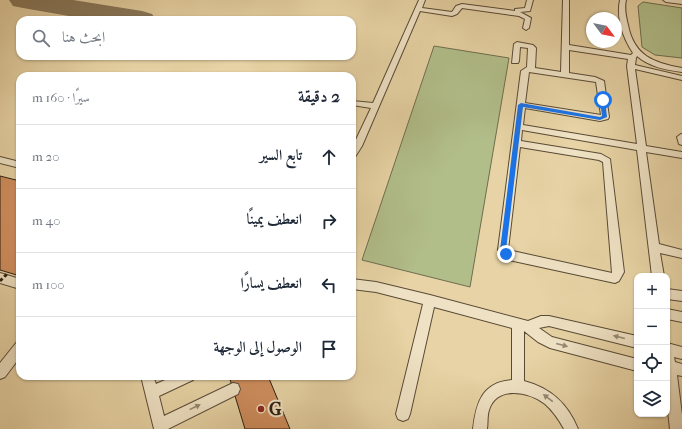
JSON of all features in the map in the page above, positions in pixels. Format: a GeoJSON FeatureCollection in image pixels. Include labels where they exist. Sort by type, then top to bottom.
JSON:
{"type":"FeatureCollection","features":[{"type":"Feature","properties":{"kind":"lane"},"geometry":{"type":"LineString","coordinates":[[356,149],[422,0]]}},
{"type":"Feature","properties":{"kind":"lane"},"geometry":{"type":"LineString","coordinates":[[460,0],[466,3],[526,11],[529,9],[530,0]]}},
{"type":"Feature","properties":{"kind":"lane"},"geometry":{"type":"LineString","coordinates":[[566,0],[566,74]]}},
{"type":"Feature","properties":{"kind":"lane"},"geometry":{"type":"LineString","coordinates":[[623,0],[625,32],[633,58],[641,145],[658,273]]}},
{"type":"Feature","properties":{"kind":"lane"},"geometry":{"type":"LineString","coordinates":[[666,0],[682,2]]}},
{"type":"Feature","properties":{"kind":"lane"},"geometry":{"type":"LineString","coordinates":[[418,9],[452,14],[455,13],[458,7],[461,6],[521,14],[528,18],[526,28]]}},
{"type":"Feature","properties":{"kind":"lane"},"geometry":{"type":"LineString","coordinates":[[515,61],[517,44],[531,46],[531,69]]}},
{"type":"Feature","properties":{"kind":"lane"},"geometry":{"type":"LineString","coordinates":[[566,47],[649,61],[668,68]]}},
{"type":"Feature","properties":{"kind":"lane"},"geometry":{"type":"LineString","coordinates":[[633,58],[646,68],[661,74],[682,78]]}},
{"type":"Feature","properties":{"kind":"lane"},"geometry":{"type":"LineString","coordinates":[[646,68],[668,68],[682,70]]}},
{"type":"Feature","properties":{"kind":"lane"},"geometry":{"type":"LineString","coordinates":[[516,143],[601,157],[607,161],[618,272],[615,278],[516,258],[504,253],[516,143],[519,124],[521,105],[526,71],[531,69],[600,81],[605,117],[600,118],[521,105]]}},
{"type":"Feature","properties":{"kind":"lane"},"geometry":{"type":"LineString","coordinates":[[356,103],[375,106]]}},
{"type":"Feature","properties":{"kind":"lane"},"geometry":{"type":"LineString","coordinates":[[519,124],[641,145],[682,155]]}},
{"type":"Feature","properties":{"kind":"lane"},"geometry":{"type":"LineString","coordinates":[[641,145],[682,148]]}},
{"type":"Feature","properties":{"kind":"lane"},"geometry":{"type":"LineString","coordinates":[[0,160],[16,164]]}},
{"type":"Feature","properties":{"kind":"lane"},"geometry":{"type":"LineString","coordinates":[[654,247],[682,254]]}},
{"type":"Feature","properties":{"kind":"lane"},"geometry":{"type":"LineString","coordinates":[[3,277],[16,282]]}},
{"type":"Feature","properties":{"kind":"lane"},"geometry":{"type":"LineString","coordinates":[[356,284],[376,287],[430,300],[524,325],[550,342],[634,364]]}},
{"type":"Feature","properties":{"kind":"lane"},"geometry":{"type":"LineString","coordinates":[[670,294],[682,296]]}},
{"type":"Feature","properties":{"kind":"lane"},"geometry":{"type":"LineString","coordinates":[[403,414],[430,300]]}},
{"type":"Feature","properties":{"kind":"lane"},"geometry":{"type":"LineString","coordinates":[[670,315],[682,317]]}},
{"type":"Feature","properties":{"kind":"lane"},"geometry":{"type":"LineString","coordinates":[[524,325],[549,321],[634,341]]}},
{"type":"Feature","properties":{"kind":"lane"},"geometry":{"type":"LineString","coordinates":[[518,386],[524,325]]}},
{"type":"Feature","properties":{"kind":"lane"},"geometry":{"type":"LineString","coordinates":[[670,350],[682,353]]}},
{"type":"Feature","properties":{"kind":"lane"},"geometry":{"type":"LineString","coordinates":[[0,373],[16,352]]}},
{"type":"Feature","properties":{"kind":"lane"},"geometry":{"type":"LineString","coordinates":[[672,371],[677,429]]}},
{"type":"Feature","properties":{"kind":"lane"},"geometry":{"type":"LineString","coordinates":[[148,380],[161,427],[233,389]]}},
{"type":"Feature","properties":{"kind":"lane"},"geometry":{"type":"LineString","coordinates":[[152,393],[180,380]]}},
{"type":"Feature","properties":{"kind":"lane"},"geometry":{"type":"LineString","coordinates":[[480,429],[479,416],[484,403],[492,393],[504,387],[518,386],[533,389],[547,396],[560,408],[571,429]]}},
{"type":"Feature","properties":{"kind":"green space"},"geometry":{"type":"Polygon","coordinates":[[[643,2],[682,8],[682,58],[655,55],[642,47],[638,6],[643,2]]]}},
{"type":"Feature","properties":{"kind":"green space"},"geometry":{"type":"Polygon","coordinates":[[[434,46],[509,58],[470,287],[362,260],[434,46]]]}},
{"type":"Feature","properties":{"kind":"building"},"geometry":{"type":"Polygon","coordinates":[[[0,176],[16,180],[16,275],[0,270],[0,176]]]}},
{"type":"Feature","properties":{"kind":"building","name":"G"},"geometry":{"type":"Polygon","coordinates":[[[230,380],[270,380],[290,429],[245,429],[230,380]]]}},
{"type":"Feature","properties":{"kind":"taxiway"},"geometry":{"type":"LineString","coordinates":[[23,0],[118,16]]}},
{"type":"Feature","properties":{"kind":"place","name":"G"},"geometry":{"type":"Point","coordinates":[261,409]}},
{"type":"Feature","properties":{"kind":"route"},"geometry":{"type":"LineString","coordinates":[[506,254],[503,250],[521,105],[603,118],[605,117],[603,100]]}}]}
